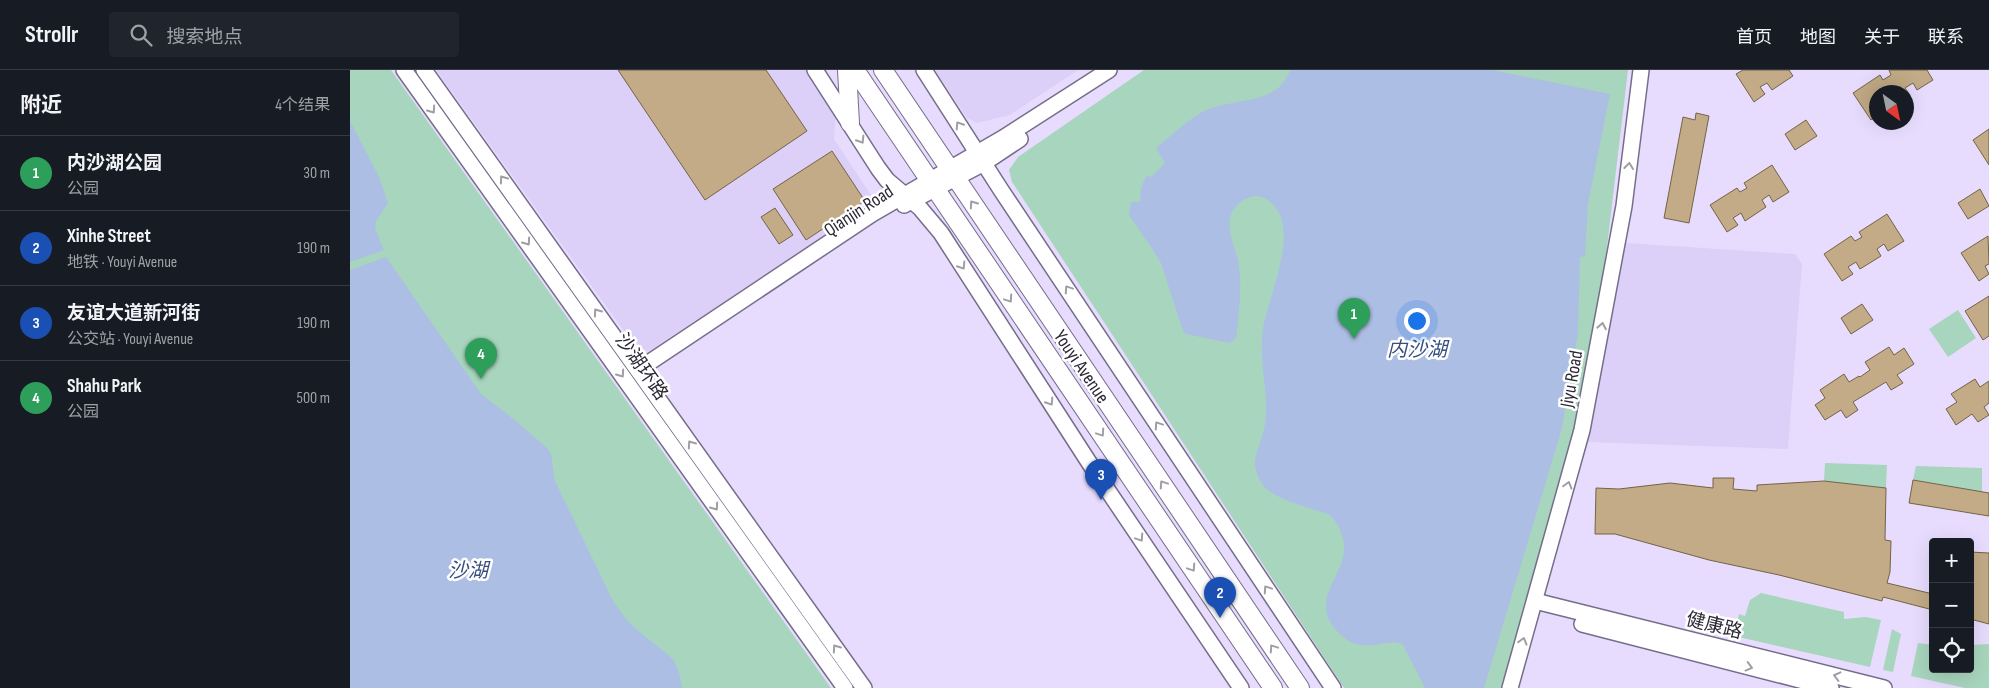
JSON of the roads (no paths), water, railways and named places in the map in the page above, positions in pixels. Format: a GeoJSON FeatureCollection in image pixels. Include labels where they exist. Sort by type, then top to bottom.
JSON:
{"type":"FeatureCollection","features":[{"type":"Feature","properties":{"kind":"main road"},"geometry":{"type":"LineString","coordinates":[[847,70],[850,123]]}},
{"type":"Feature","properties":{"kind":"main road","name":"Youyi Avenue"},"geometry":{"type":"LineString","coordinates":[[855,70],[1273,688]]}},
{"type":"Feature","properties":{"kind":"main road","name":"Youyi Avenue"},"geometry":{"type":"LineString","coordinates":[[883,70],[1300,688]]}},
{"type":"Feature","properties":{"kind":"street","name":"沙湖环路"},"geometry":{"type":"LineString","coordinates":[[404,70],[844,688]]}},
{"type":"Feature","properties":{"kind":"street","name":"沙湖环路"},"geometry":{"type":"LineString","coordinates":[[424,70],[864,688]]}},
{"type":"Feature","properties":{"kind":"street"},"geometry":{"type":"LineString","coordinates":[[815,70],[887,180],[929,217],[941,233],[1090,464],[1241,688]]}},
{"type":"Feature","properties":{"kind":"street"},"geometry":{"type":"LineString","coordinates":[[924,70],[980,158],[1333,688]]}},
{"type":"Feature","properties":{"kind":"street","name":"Qianjin Road"},"geometry":{"type":"LineString","coordinates":[[641,374],[889,214],[908,198],[980,158],[1109,70]]}},
{"type":"Feature","properties":{"kind":"street","name":"Jiyu Road"},"geometry":{"type":"LineString","coordinates":[[1510,688],[1582,430],[1624,206],[1641,70]]}},
{"type":"Feature","properties":{"kind":"street","name":"健康路"},"geometry":{"type":"LineString","coordinates":[[1534,606],[1831,688]]}},
{"type":"Feature","properties":{"kind":"street","name":"健康路"},"geometry":{"type":"LineString","coordinates":[[1534,606],[1884,688]]}},
{"type":"Feature","properties":{"kind":"water","name":"内沙湖"},"geometry":{"type":"Polygon","coordinates":[[[1290,70],[1492,70],[1610,94],[1588,204],[1585,256],[1580,257],[1578,332],[1562,428],[1484,688],[1425,688],[1403,645],[1390,643],[1359,645],[1341,635],[1330,621],[1326,608],[1327,596],[1338,572],[1344,547],[1337,525],[1328,514],[1275,495],[1263,485],[1258,477],[1255,462],[1266,413],[1262,337],[1283,246],[1283,228],[1279,212],[1268,200],[1256,196],[1245,199],[1232,212],[1229,224],[1238,260],[1240,284],[1236,338],[1230,343],[1186,334],[1183,331],[1161,263],[1129,215],[1131,202],[1140,202],[1141,187],[1147,175],[1151,177],[1165,163],[1156,148],[1184,124],[1202,112],[1214,107],[1265,96],[1284,82],[1290,70]]]}},
{"type":"Feature","properties":{"kind":"water"},"geometry":{"type":"Polygon","coordinates":[[[350,121],[379,177],[388,203],[376,221],[375,229],[384,250],[350,262],[350,121]]]}},
{"type":"Feature","properties":{"kind":"water","name":"沙湖"},"geometry":{"type":"Polygon","coordinates":[[[386,257],[481,394],[548,449],[551,454],[555,481],[613,601],[625,618],[636,629],[673,659],[679,672],[682,688],[350,688],[350,270],[386,257]]]}},
{"type":"Feature","properties":{"kind":"place","name":"内沙湖公园"},"geometry":{"type":"Point","coordinates":[1354,339]}},
{"type":"Feature","properties":{"kind":"place","name":"Shahu Park"},"geometry":{"type":"Point","coordinates":[481,379]}},
{"type":"Feature","properties":{"kind":"place","name":"友谊大道新河街"},"geometry":{"type":"Point","coordinates":[1101,500]}},
{"type":"Feature","properties":{"kind":"place","name":"Xinhe Street"},"geometry":{"type":"Point","coordinates":[1220,618]}}]}
